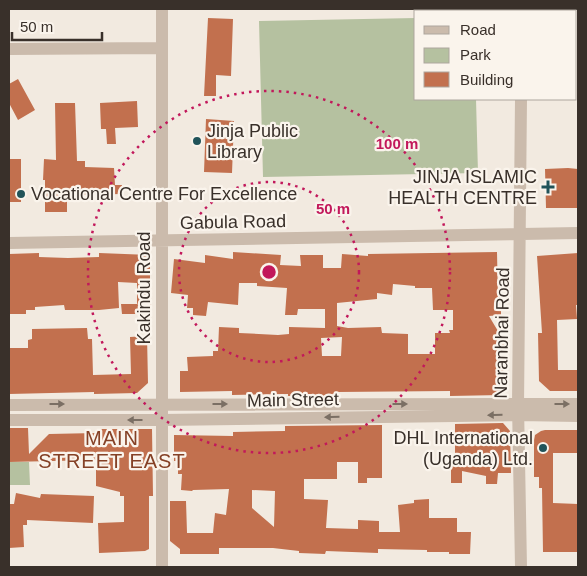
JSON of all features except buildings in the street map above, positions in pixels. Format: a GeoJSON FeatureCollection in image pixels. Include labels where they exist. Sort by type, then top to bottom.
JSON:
{"type":"FeatureCollection","features":[{"type":"Feature","properties":{"kind":"street","name":"Kakindu Road"},"geometry":{"type":"LineString","coordinates":[[162,9],[162,567]]}},
{"type":"Feature","properties":{"kind":"street"},"geometry":{"type":"LineString","coordinates":[[9,49],[162,48]]}},
{"type":"Feature","properties":{"kind":"street","name":"Naranbhai Road"},"geometry":{"type":"LineString","coordinates":[[521,100],[518,410],[521,567]]}},
{"type":"Feature","properties":{"kind":"street","name":"Gabula Road"},"geometry":{"type":"LineString","coordinates":[[9,243],[578,233]]}},
{"type":"Feature","properties":{"kind":"street","name":"Main Street"},"geometry":{"type":"LineString","coordinates":[[9,405],[162,404],[518,410],[578,416]]}},
{"type":"Feature","properties":{"kind":"street","name":"Main Street"},"geometry":{"type":"LineString","coordinates":[[9,420],[162,420],[518,410],[578,404]]}},
{"type":"Feature","properties":{"kind":"green space"},"geometry":{"type":"Polygon","coordinates":[[[414,18],[414,100],[476,100],[478,173],[263,177],[259,21],[414,18]]]}},
{"type":"Feature","properties":{"kind":"green space"},"geometry":{"type":"Polygon","coordinates":[[[9,462],[29,462],[30,485],[9,485],[9,462]]]}},
{"type":"Feature","properties":{"kind":"place","name":"Jinja Public Library"},"geometry":{"type":"Point","coordinates":[197,141]}},
{"type":"Feature","properties":{"kind":"place","name":"JINJA ISLAMIC HEALTH CENTRE"},"geometry":{"type":"Point","coordinates":[548,187]}},
{"type":"Feature","properties":{"kind":"place","name":"Vocational Centre For Excellence"},"geometry":{"type":"Point","coordinates":[21,194]}},
{"type":"Feature","properties":{"kind":"place","name":"DHL International (Uganda) Ltd."},"geometry":{"type":"Point","coordinates":[543,448]}},
{"type":"Feature","properties":{"kind":"district","name":"MAIN STREET EAST"},"geometry":{"type":"Point","coordinates":[112,450]}}]}
